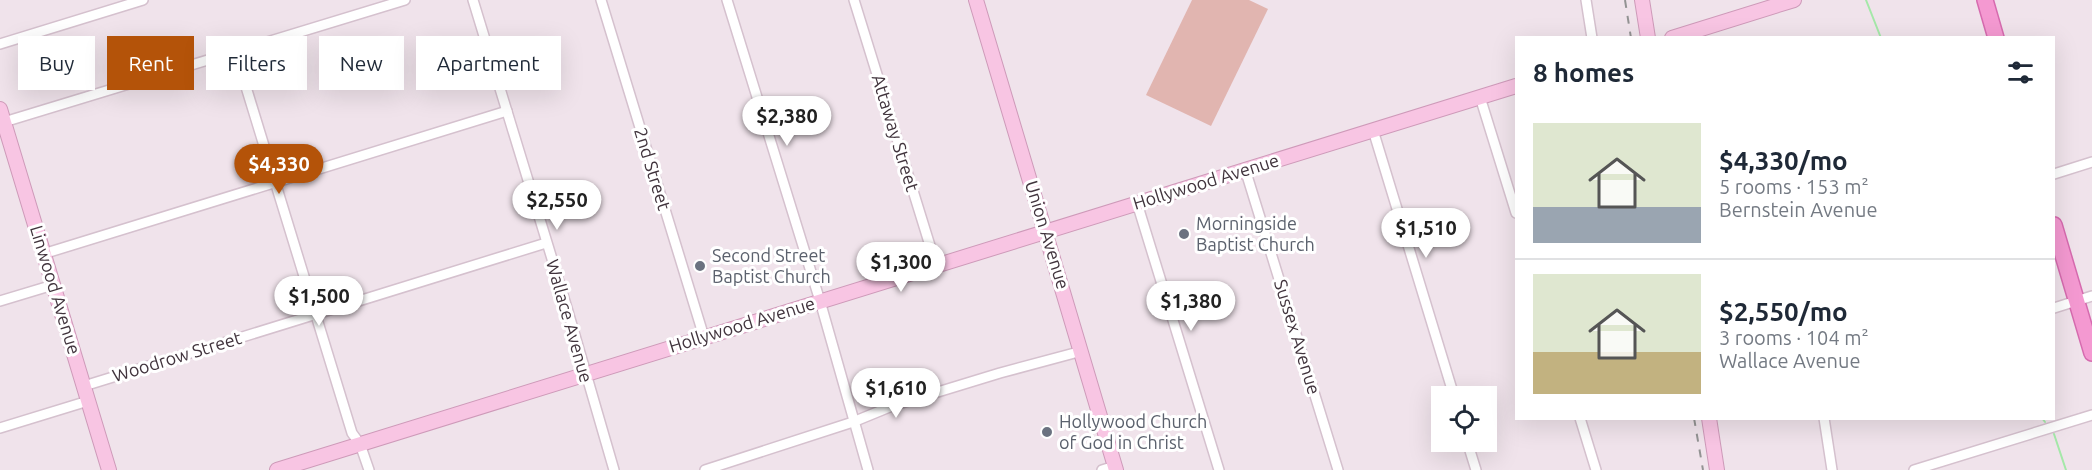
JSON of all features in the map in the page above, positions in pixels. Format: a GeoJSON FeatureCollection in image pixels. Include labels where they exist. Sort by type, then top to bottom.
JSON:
{"type":"FeatureCollection","features":[{"type":"Feature","properties":{"kind":"main road","name":"Union Avenue"},"geometry":{"type":"LineString","coordinates":[[976,0],[1082,351],[1111,469]]}},
{"type":"Feature","properties":{"kind":"main road"},"geometry":{"type":"LineString","coordinates":[[1642,0],[1648,36]]}},
{"type":"Feature","properties":{"kind":"main road"},"geometry":{"type":"LineString","coordinates":[[1678,36],[1794,0]]}},
{"type":"Feature","properties":{"kind":"main road"},"geometry":{"type":"LineString","coordinates":[[1985,0],[1995,36]]}},
{"type":"Feature","properties":{"kind":"main road","name":"Hollywood Avenue"},"geometry":{"type":"LineString","coordinates":[[277,470],[1515,86]]}},
{"type":"Feature","properties":{"kind":"main road","name":"Linwood Avenue"},"geometry":{"type":"LineString","coordinates":[[2,116],[109,470]]}},
{"type":"Feature","properties":{"kind":"main road"},"geometry":{"type":"LineString","coordinates":[[2055,228],[2092,353]]}},
{"type":"Feature","properties":{"kind":"main road"},"geometry":{"type":"LineString","coordinates":[[1708,420],[1717,470]]}},
{"type":"Feature","properties":{"kind":"street"},"geometry":{"type":"LineString","coordinates":[[0,44],[143,0]]}},
{"type":"Feature","properties":{"kind":"street"},"geometry":{"type":"LineString","coordinates":[[284,36],[405,0]]}},
{"type":"Feature","properties":{"kind":"street","name":"Wallace Avenue"},"geometry":{"type":"LineString","coordinates":[[472,0],[614,470]]}},
{"type":"Feature","properties":{"kind":"street","name":"2nd Street"},"geometry":{"type":"LineString","coordinates":[[601,0],[704,337]]}},
{"type":"Feature","properties":{"kind":"street"},"geometry":{"type":"LineString","coordinates":[[728,0],[820,301],[868,470]]}},
{"type":"Feature","properties":{"kind":"street","name":"Attaway Street"},"geometry":{"type":"LineString","coordinates":[[854,0],[936,265]]}},
{"type":"Feature","properties":{"kind":"street"},"geometry":{"type":"LineString","coordinates":[[1586,0],[1592,36]]}},
{"type":"Feature","properties":{"kind":"street"},"geometry":{"type":"LineString","coordinates":[[2,116],[206,59]]}},
{"type":"Feature","properties":{"kind":"street"},"geometry":{"type":"LineString","coordinates":[[246,90],[352,433],[360,444],[369,470]]}},
{"type":"Feature","properties":{"kind":"street"},"geometry":{"type":"LineString","coordinates":[[1480,97],[1515,210]]}},
{"type":"Feature","properties":{"kind":"street"},"geometry":{"type":"LineString","coordinates":[[43,254],[507,111]]}},
{"type":"Feature","properties":{"kind":"street"},"geometry":{"type":"LineString","coordinates":[[1373,130],[1451,386]]}},
{"type":"Feature","properties":{"kind":"street"},"geometry":{"type":"LineString","coordinates":[[2055,174],[2092,162]]}},
{"type":"Feature","properties":{"kind":"street","name":"Sussex Avenue"},"geometry":{"type":"LineString","coordinates":[[1245,169],[1338,470]]}},
{"type":"Feature","properties":{"kind":"street"},"geometry":{"type":"LineString","coordinates":[[1137,203],[1219,470]]}},
{"type":"Feature","properties":{"kind":"street","name":"Woodrow Street"},"geometry":{"type":"LineString","coordinates":[[84,386],[546,243]]}},
{"type":"Feature","properties":{"kind":"street"},"geometry":{"type":"LineString","coordinates":[[0,301],[53,285]]}},
{"type":"Feature","properties":{"kind":"street"},"geometry":{"type":"LineString","coordinates":[[2055,308],[2092,296]]}},
{"type":"Feature","properties":{"kind":"street"},"geometry":{"type":"LineString","coordinates":[[705,470],[853,422],[892,406],[1082,351]]}},
{"type":"Feature","properties":{"kind":"street"},"geometry":{"type":"LineString","coordinates":[[0,428],[88,401]]}},
{"type":"Feature","properties":{"kind":"street"},"geometry":{"type":"LineString","coordinates":[[1914,470],[2092,415]]}},
{"type":"Feature","properties":{"kind":"street"},"geometry":{"type":"LineString","coordinates":[[1581,420],[1596,470]]}},
{"type":"Feature","properties":{"kind":"street"},"geometry":{"type":"LineString","coordinates":[[1824,420],[1832,470]]}},
{"type":"Feature","properties":{"kind":"street"},"geometry":{"type":"LineString","coordinates":[[1470,452],[1476,470]]}},
{"type":"Feature","properties":{"kind":"shaded area"},"geometry":{"type":"Polygon","coordinates":[[[1192,0],[1249,0],[1268,9],[1211,126],[1146,95],[1192,0]]]}},
{"type":"Feature","properties":{"kind":"waterway"},"geometry":{"type":"LineString","coordinates":[[1866,0],[1880,36]]}},
{"type":"Feature","properties":{"kind":"waterway"},"geometry":{"type":"LineString","coordinates":[[2054,434],[2066,470]]}},
{"type":"Feature","properties":{"kind":"railway"},"geometry":{"type":"LineString","coordinates":[[1625,0],[1631,36]]}},
{"type":"Feature","properties":{"kind":"railway"},"geometry":{"type":"LineString","coordinates":[[1694,420],[1703,470]]}},
{"type":"Feature","properties":{"kind":"place","name":"Morningside Baptist Church"},"geometry":{"type":"Point","coordinates":[1184,234]}},
{"type":"Feature","properties":{"kind":"place","name":"Second Street Baptist Church"},"geometry":{"type":"Point","coordinates":[700,266]}},
{"type":"Feature","properties":{"kind":"place","name":"Hollywood Church of God in Christ"},"geometry":{"type":"Point","coordinates":[1047,432]}}]}
